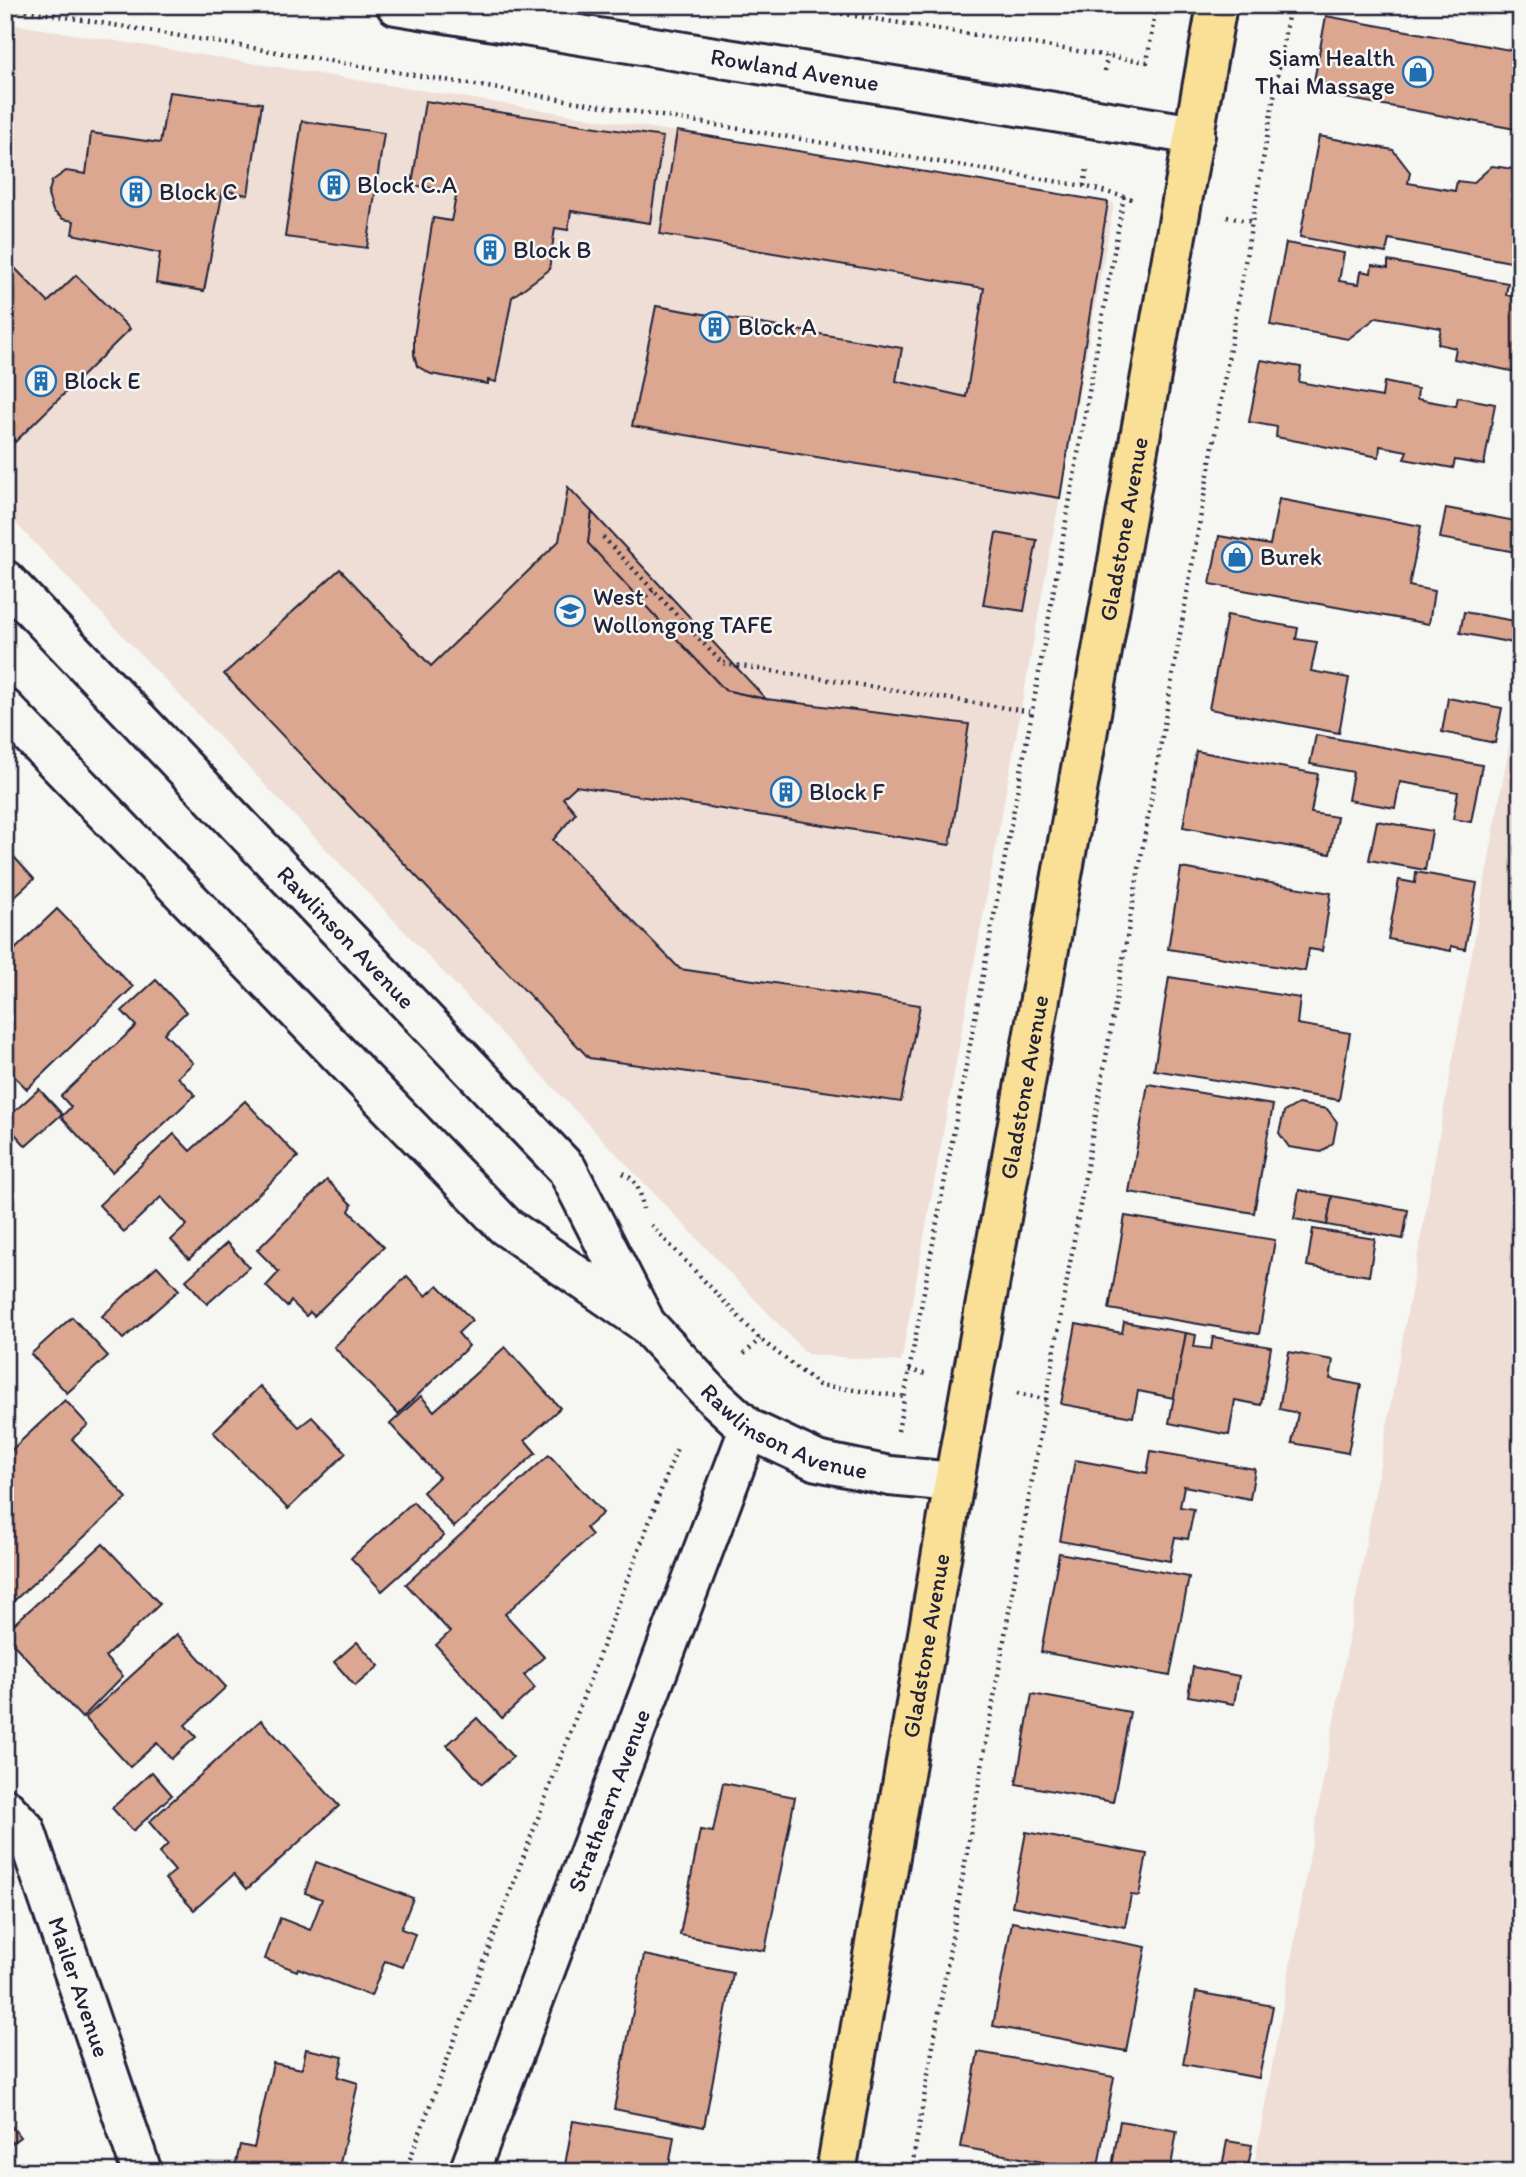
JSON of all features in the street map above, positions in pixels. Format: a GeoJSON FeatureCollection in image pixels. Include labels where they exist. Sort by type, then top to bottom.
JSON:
{"type":"FeatureCollection","features":[{"type":"Feature","properties":{"kind":"main road","name":"Gladstone Avenue"},"geometry":{"type":"LineString","coordinates":[[836,2172],[954,1482],[1217,5]]}},
{"type":"Feature","properties":{"kind":"street","name":"Rowland Avenue"},"geometry":{"type":"LineString","coordinates":[[396,5],[1195,135]]}},
{"type":"Feature","properties":{"kind":"street","name":"Rawlinson Avenue"},"geometry":{"type":"LineString","coordinates":[[5,580],[568,1169],[644,1322]]}},
{"type":"Feature","properties":{"kind":"street","name":"Rawlinson Avenue"},"geometry":{"type":"LineString","coordinates":[[5,709],[505,1226],[644,1322],[712,1395],[749,1429],[817,1461],[890,1476],[954,1482]]}},
{"type":"Feature","properties":{"kind":"street","name":"Strathearn Avenue"},"geometry":{"type":"LineString","coordinates":[[469,2172],[749,1429]]}},
{"type":"Feature","properties":{"kind":"street","name":"Mailer Avenue"},"geometry":{"type":"LineString","coordinates":[[5,1808],[25,1829],[142,2172]]}},
{"type":"Feature","properties":{"kind":"path"},"geometry":{"type":"LineString","coordinates":[[786,5],[1147,62],[1156,5]]}},
{"type":"Feature","properties":{"kind":"path"},"geometry":{"type":"LineString","coordinates":[[911,2172],[1290,5]]}},
{"type":"Feature","properties":{"kind":"path"},"geometry":{"type":"LineString","coordinates":[[5,7],[1084,186],[1138,201]]}},
{"type":"Feature","properties":{"kind":"path"},"geometry":{"type":"LineString","coordinates":[[1105,71],[1107,56]]}},
{"type":"Feature","properties":{"kind":"path"},"geometry":{"type":"LineString","coordinates":[[1084,186],[1087,169]]}},
{"type":"Feature","properties":{"kind":"path"},"geometry":{"type":"LineString","coordinates":[[902,1408],[1032,712],[1124,196]]}},
{"type":"Feature","properties":{"kind":"path"},"geometry":{"type":"LineString","coordinates":[[1230,217],[1253,222]]}},
{"type":"Feature","properties":{"kind":"path"},"geometry":{"type":"LineString","coordinates":[[603,537],[722,663],[1032,712]]}},
{"type":"Feature","properties":{"kind":"path"},"geometry":{"type":"LineString","coordinates":[[641,601],[653,590]]}},
{"type":"Feature","properties":{"kind":"path"},"geometry":{"type":"LineString","coordinates":[[744,1354],[760,1339]]}},
{"type":"Feature","properties":{"kind":"path"},"geometry":{"type":"LineString","coordinates":[[909,1370],[931,1375]]}},
{"type":"Feature","properties":{"kind":"path"},"geometry":{"type":"LineString","coordinates":[[1021,1394],[1047,1399]]}},
{"type":"Feature","properties":{"kind":"path"},"geometry":{"type":"LineString","coordinates":[[405,2172],[678,1445]]}},
{"type":"Feature","properties":{"kind":"shaded area","name":"West Wollongong TAFE"},"geometry":{"type":"Polygon","coordinates":[[[5,23],[1114,203],[901,1362],[807,1354],[5,512],[5,23]]]}},
{"type":"Feature","properties":{"kind":"shaded area"},"geometry":{"type":"Polygon","coordinates":[[[1521,680],[1521,2172],[1253,2172],[1521,680]]]}},
{"type":"Feature","properties":{"kind":"building","name":"Siam Health Thai Massage"},"geometry":{"type":"Polygon","coordinates":[[[1326,16],[1521,52],[1521,130],[1312,92],[1326,16]]]}},
{"type":"Feature","properties":{"kind":"building","name":"Block C"},"geometry":{"type":"Polygon","coordinates":[[[169,92],[262,103],[248,195],[223,190],[204,291],[156,283],[160,253],[72,234],[74,221],[63,219],[53,211],[48,195],[52,181],[66,171],[86,174],[91,133],[160,143],[169,92]]]}},
{"type":"Feature","properties":{"kind":"building","name":"Block B"},"geometry":{"type":"Polygon","coordinates":[[[425,101],[663,137],[650,223],[571,211],[568,230],[555,228],[549,270],[512,297],[496,382],[488,380],[488,384],[431,374],[417,366],[414,355],[414,337],[433,218],[451,221],[457,192],[412,185],[425,101]]]}},
{"type":"Feature","properties":{"kind":"building","name":"Block C.A"},"geometry":{"type":"Polygon","coordinates":[[[302,121],[384,133],[367,248],[285,237],[302,121]]]}},
{"type":"Feature","properties":{"kind":"building","name":"Block A"},"geometry":{"type":"Polygon","coordinates":[[[677,131],[1108,202],[1060,498],[632,426],[656,306],[902,348],[896,381],[966,397],[984,288],[660,234],[677,131]]]}},
{"type":"Feature","properties":{"kind":"building"},"geometry":{"type":"Polygon","coordinates":[[[1319,136],[1393,150],[1410,172],[1408,183],[1455,191],[1457,181],[1473,183],[1492,166],[1514,169],[1515,163],[1521,164],[1521,264],[1389,239],[1386,253],[1300,237],[1319,136]]]}},
{"type":"Feature","properties":{"kind":"building"},"geometry":{"type":"Polygon","coordinates":[[[1286,243],[1344,253],[1339,281],[1359,284],[1361,271],[1371,273],[1372,265],[1388,268],[1388,261],[1508,283],[1506,295],[1521,298],[1521,357],[1516,372],[1454,359],[1456,348],[1438,344],[1441,328],[1377,317],[1348,339],[1270,325],[1286,243]]]}},
{"type":"Feature","properties":{"kind":"building","name":"Block E"},"geometry":{"type":"Polygon","coordinates":[[[5,258],[48,302],[76,275],[130,329],[15,442],[5,432],[5,258]]]}},
{"type":"Feature","properties":{"kind":"building"},"geometry":{"type":"Polygon","coordinates":[[[1261,360],[1301,367],[1299,382],[1382,397],[1384,382],[1418,389],[1417,399],[1456,406],[1458,397],[1495,404],[1484,465],[1455,460],[1453,468],[1404,459],[1407,451],[1380,446],[1379,457],[1276,437],[1277,427],[1249,422],[1261,360]]]}},
{"type":"Feature","properties":{"kind":"building","name":"Block F"},"geometry":{"type":"Polygon","coordinates":[[[568,487],[592,512],[588,543],[725,690],[766,699],[969,724],[950,845],[576,786],[563,798],[576,813],[553,840],[680,969],[920,1005],[901,1102],[589,1058],[224,674],[340,569],[431,666],[559,541],[568,487]]]}},
{"type":"Feature","properties":{"kind":"building"},"geometry":{"type":"Polygon","coordinates":[[[1279,499],[1421,526],[1409,586],[1434,591],[1429,624],[1210,584],[1219,536],[1270,545],[1279,499]]]}},
{"type":"Feature","properties":{"kind":"building"},"geometry":{"type":"Polygon","coordinates":[[[1446,508],[1521,522],[1521,553],[1440,538],[1446,508]]]}},
{"type":"Feature","properties":{"kind":"building"},"geometry":{"type":"Polygon","coordinates":[[[592,512],[766,699],[725,690],[641,601],[588,543],[592,512]]]}},
{"type":"Feature","properties":{"kind":"building"},"geometry":{"type":"Polygon","coordinates":[[[996,533],[1037,540],[1024,611],[983,605],[996,533]]]}},
{"type":"Feature","properties":{"kind":"building"},"geometry":{"type":"Polygon","coordinates":[[[1464,612],[1521,622],[1519,644],[1460,633],[1464,612]]]}},
{"type":"Feature","properties":{"kind":"building"},"geometry":{"type":"Polygon","coordinates":[[[1227,615],[1298,628],[1296,639],[1317,642],[1311,671],[1349,678],[1339,733],[1209,709],[1227,615]]]}},
{"type":"Feature","properties":{"kind":"building"},"geometry":{"type":"Polygon","coordinates":[[[1448,698],[1502,708],[1495,743],[1442,732],[1448,698]]]}},
{"type":"Feature","properties":{"kind":"building"},"geometry":{"type":"Polygon","coordinates":[[[1316,735],[1482,765],[1471,822],[1453,819],[1458,792],[1400,782],[1395,808],[1348,800],[1353,772],[1310,764],[1316,735]]]}},
{"type":"Feature","properties":{"kind":"building"},"geometry":{"type":"Polygon","coordinates":[[[1196,751],[1318,774],[1311,813],[1337,817],[1330,854],[1183,827],[1196,751]]]}},
{"type":"Feature","properties":{"kind":"building"},"geometry":{"type":"Polygon","coordinates":[[[1377,821],[1432,831],[1425,870],[1369,860],[1377,821]]]}},
{"type":"Feature","properties":{"kind":"building"},"geometry":{"type":"Polygon","coordinates":[[[5,847],[34,879],[5,905],[5,847]]]}},
{"type":"Feature","properties":{"kind":"building"},"geometry":{"type":"Polygon","coordinates":[[[1181,868],[1331,893],[1322,951],[1309,949],[1305,971],[1168,949],[1181,868]]]}},
{"type":"Feature","properties":{"kind":"building"},"geometry":{"type":"Polygon","coordinates":[[[1416,872],[1477,883],[1465,949],[1451,946],[1451,951],[1388,939],[1399,880],[1415,883],[1416,872]]]}},
{"type":"Feature","properties":{"kind":"building"},"geometry":{"type":"Polygon","coordinates":[[[57,909],[133,987],[27,1089],[5,1067],[5,959],[57,909]]]}},
{"type":"Feature","properties":{"kind":"building"},"geometry":{"type":"Polygon","coordinates":[[[1169,977],[1300,998],[1297,1024],[1350,1033],[1339,1100],[1154,1070],[1169,977]]]}},
{"type":"Feature","properties":{"kind":"building"},"geometry":{"type":"Polygon","coordinates":[[[156,980],[186,1012],[164,1033],[193,1063],[178,1077],[195,1095],[112,1172],[61,1117],[71,1107],[61,1096],[136,1026],[122,1011],[156,980]]]}},
{"type":"Feature","properties":{"kind":"building"},"geometry":{"type":"Polygon","coordinates":[[[1148,1084],[1273,1105],[1254,1213],[1129,1192],[1148,1084]]]}},
{"type":"Feature","properties":{"kind":"building"},"geometry":{"type":"Polygon","coordinates":[[[39,1089],[62,1114],[26,1146],[5,1120],[39,1089]]]}},
{"type":"Feature","properties":{"kind":"building"},"geometry":{"type":"Polygon","coordinates":[[[245,1101],[298,1157],[189,1259],[171,1240],[187,1225],[161,1197],[124,1232],[99,1205],[174,1134],[190,1151],[245,1101]]]}},
{"type":"Feature","properties":{"kind":"building"},"geometry":{"type":"Polygon","coordinates":[[[1298,1104],[1327,1109],[1337,1122],[1333,1143],[1321,1152],[1289,1147],[1279,1133],[1284,1112],[1298,1104]]]}},
{"type":"Feature","properties":{"kind":"building"},"geometry":{"type":"Polygon","coordinates":[[[327,1180],[352,1205],[349,1211],[384,1247],[314,1316],[310,1312],[306,1316],[291,1301],[287,1307],[266,1286],[279,1272],[257,1250],[327,1180]]]}},
{"type":"Feature","properties":{"kind":"building"},"geometry":{"type":"Polygon","coordinates":[[[1299,1190],[1332,1196],[1327,1225],[1294,1219],[1299,1190]]]}},
{"type":"Feature","properties":{"kind":"building"},"geometry":{"type":"Polygon","coordinates":[[[1332,1196],[1408,1210],[1403,1239],[1327,1225],[1332,1196]]]}},
{"type":"Feature","properties":{"kind":"building"},"geometry":{"type":"Polygon","coordinates":[[[1125,1216],[1275,1240],[1259,1334],[1109,1309],[1125,1216]]]}},
{"type":"Feature","properties":{"kind":"building"},"geometry":{"type":"Polygon","coordinates":[[[1313,1229],[1375,1239],[1369,1276],[1307,1266],[1313,1229]]]}},
{"type":"Feature","properties":{"kind":"building"},"geometry":{"type":"Polygon","coordinates":[[[227,1243],[249,1267],[207,1304],[186,1280],[227,1243]]]}},
{"type":"Feature","properties":{"kind":"building"},"geometry":{"type":"Polygon","coordinates":[[[157,1266],[179,1290],[123,1339],[102,1316],[157,1266]]]}},
{"type":"Feature","properties":{"kind":"building"},"geometry":{"type":"Polygon","coordinates":[[[407,1276],[426,1296],[438,1285],[472,1320],[458,1333],[469,1346],[398,1414],[334,1347],[407,1276]]]}},
{"type":"Feature","properties":{"kind":"building"},"geometry":{"type":"Polygon","coordinates":[[[5,1312],[14,1321],[5,1329],[5,1312]]]}},
{"type":"Feature","properties":{"kind":"building"},"geometry":{"type":"Polygon","coordinates":[[[72,1317],[108,1356],[67,1393],[31,1354],[72,1317]]]}},
{"type":"Feature","properties":{"kind":"building"},"geometry":{"type":"Polygon","coordinates":[[[1124,1322],[1186,1333],[1174,1398],[1138,1391],[1133,1417],[1061,1404],[1076,1324],[1122,1333],[1124,1322]]]}},
{"type":"Feature","properties":{"kind":"building"},"geometry":{"type":"Polygon","coordinates":[[[1186,1333],[1196,1335],[1194,1347],[1211,1349],[1213,1337],[1271,1347],[1261,1405],[1235,1400],[1229,1435],[1169,1423],[1186,1333]]]}},
{"type":"Feature","properties":{"kind":"building"},"geometry":{"type":"Polygon","coordinates":[[[505,1347],[560,1408],[525,1440],[536,1453],[454,1527],[423,1492],[439,1477],[390,1424],[421,1396],[434,1411],[505,1347]]]}},
{"type":"Feature","properties":{"kind":"building"},"geometry":{"type":"Polygon","coordinates":[[[1289,1352],[1333,1360],[1330,1379],[1361,1385],[1348,1453],[1292,1443],[1298,1413],[1279,1409],[1289,1352]]]}},
{"type":"Feature","properties":{"kind":"building"},"geometry":{"type":"Polygon","coordinates":[[[260,1386],[299,1427],[312,1417],[346,1453],[288,1509],[213,1432],[260,1386]]]}},
{"type":"Feature","properties":{"kind":"building"},"geometry":{"type":"Polygon","coordinates":[[[65,1400],[88,1425],[72,1439],[127,1498],[7,1607],[5,1456],[65,1400]]]}},
{"type":"Feature","properties":{"kind":"building"},"geometry":{"type":"Polygon","coordinates":[[[1151,1451],[1255,1469],[1250,1499],[1184,1486],[1180,1507],[1194,1509],[1188,1539],[1175,1537],[1170,1561],[1060,1541],[1075,1460],[1147,1473],[1151,1451]]]}},
{"type":"Feature","properties":{"kind":"building"},"geometry":{"type":"Polygon","coordinates":[[[549,1455],[603,1513],[586,1528],[592,1535],[505,1614],[544,1657],[524,1675],[535,1688],[502,1718],[436,1645],[450,1632],[406,1584],[549,1455]]]}},
{"type":"Feature","properties":{"kind":"building"},"geometry":{"type":"Polygon","coordinates":[[[413,1502],[444,1536],[382,1591],[351,1558],[413,1502]]]}},
{"type":"Feature","properties":{"kind":"building"},"geometry":{"type":"Polygon","coordinates":[[[103,1544],[160,1604],[105,1657],[123,1676],[82,1718],[5,1632],[103,1544]]]}},
{"type":"Feature","properties":{"kind":"building"},"geometry":{"type":"Polygon","coordinates":[[[1059,1553],[1189,1577],[1170,1676],[1041,1652],[1059,1553]]]}},
{"type":"Feature","properties":{"kind":"building"},"geometry":{"type":"Polygon","coordinates":[[[177,1634],[226,1687],[185,1725],[196,1737],[171,1759],[157,1743],[130,1767],[85,1718],[177,1634]]]}},
{"type":"Feature","properties":{"kind":"building"},"geometry":{"type":"Polygon","coordinates":[[[357,1642],[379,1666],[355,1686],[334,1662],[357,1642]]]}},
{"type":"Feature","properties":{"kind":"building"},"geometry":{"type":"Polygon","coordinates":[[[1193,1667],[1239,1676],[1234,1704],[1188,1696],[1193,1667]]]}},
{"type":"Feature","properties":{"kind":"building"},"geometry":{"type":"Polygon","coordinates":[[[1032,1694],[1130,1712],[1113,1802],[1016,1784],[1032,1694]]]}},
{"type":"Feature","properties":{"kind":"building"},"geometry":{"type":"Polygon","coordinates":[[[477,1718],[513,1757],[482,1784],[447,1745],[477,1718]]]}},
{"type":"Feature","properties":{"kind":"building"},"geometry":{"type":"Polygon","coordinates":[[[261,1720],[339,1806],[247,1889],[234,1874],[194,1910],[165,1879],[175,1871],[159,1853],[168,1844],[149,1822],[261,1720]]]}},
{"type":"Feature","properties":{"kind":"building"},"geometry":{"type":"Polygon","coordinates":[[[152,1772],[172,1795],[133,1831],[112,1808],[152,1772]]]}},
{"type":"Feature","properties":{"kind":"building"},"geometry":{"type":"Polygon","coordinates":[[[723,1783],[795,1797],[765,1951],[680,1935],[700,1830],[713,1832],[723,1783]]]}},
{"type":"Feature","properties":{"kind":"building"},"geometry":{"type":"Polygon","coordinates":[[[1026,1832],[1147,1854],[1139,1896],[1131,1895],[1125,1927],[1012,1906],[1026,1832]]]}},
{"type":"Feature","properties":{"kind":"building"},"geometry":{"type":"Polygon","coordinates":[[[316,1862],[413,1898],[401,1929],[415,1934],[403,1967],[385,1961],[371,1996],[298,1968],[297,1971],[265,1959],[280,1918],[310,1930],[322,1899],[305,1893],[316,1862]]]}},
{"type":"Feature","properties":{"kind":"building"},"geometry":{"type":"Polygon","coordinates":[[[1012,1922],[1146,1947],[1126,2051],[993,2026],[1012,1922]]]}},
{"type":"Feature","properties":{"kind":"building"},"geometry":{"type":"Polygon","coordinates":[[[644,1955],[733,1973],[704,2127],[614,2109],[644,1955]]]}},
{"type":"Feature","properties":{"kind":"building"},"geometry":{"type":"Polygon","coordinates":[[[1196,1992],[1273,2006],[1259,2078],[1183,2064],[1196,1992]]]}},
{"type":"Feature","properties":{"kind":"building"},"geometry":{"type":"Polygon","coordinates":[[[306,2049],[343,2057],[338,2077],[358,2083],[338,2172],[234,2172],[240,2145],[254,2148],[273,2063],[302,2069],[306,2049]]]}},
{"type":"Feature","properties":{"kind":"building"},"geometry":{"type":"Polygon","coordinates":[[[978,2052],[1114,2077],[1097,2172],[961,2147],[978,2052]]]}},
{"type":"Feature","properties":{"kind":"building"},"geometry":{"type":"Polygon","coordinates":[[[5,2118],[20,2137],[5,2148],[5,2118]]]}},
{"type":"Feature","properties":{"kind":"building"},"geometry":{"type":"Polygon","coordinates":[[[573,2121],[674,2137],[668,2172],[558,2172],[560,2165],[565,2165],[573,2121]]]}},
{"type":"Feature","properties":{"kind":"building"},"geometry":{"type":"Polygon","coordinates":[[[1120,2121],[1177,2131],[1170,2172],[1111,2172],[1120,2121]]]}},
{"type":"Feature","properties":{"kind":"building"},"geometry":{"type":"Polygon","coordinates":[[[1227,2141],[1252,2145],[1247,2172],[1221,2172],[1227,2141]]]}},
{"type":"Feature","properties":{"kind":"place","name":"Siam Health Thai Massage"},"geometry":{"type":"Point","coordinates":[1418,72]}},
{"type":"Feature","properties":{"kind":"place","name":"Block C.A"},"geometry":{"type":"Point","coordinates":[334,185]}},
{"type":"Feature","properties":{"kind":"place","name":"Block C"},"geometry":{"type":"Point","coordinates":[136,192]}},
{"type":"Feature","properties":{"kind":"place","name":"Block B"},"geometry":{"type":"Point","coordinates":[490,250]}},
{"type":"Feature","properties":{"kind":"place","name":"Block A"},"geometry":{"type":"Point","coordinates":[715,327]}},
{"type":"Feature","properties":{"kind":"place","name":"Block E"},"geometry":{"type":"Point","coordinates":[41,381]}},
{"type":"Feature","properties":{"kind":"place","name":"Burek"},"geometry":{"type":"Point","coordinates":[1237,557]}},
{"type":"Feature","properties":{"kind":"place","name":"West Wollongong TAFE"},"geometry":{"type":"Point","coordinates":[570,611]}},
{"type":"Feature","properties":{"kind":"place","name":"Block F"},"geometry":{"type":"Point","coordinates":[786,792]}}]}
